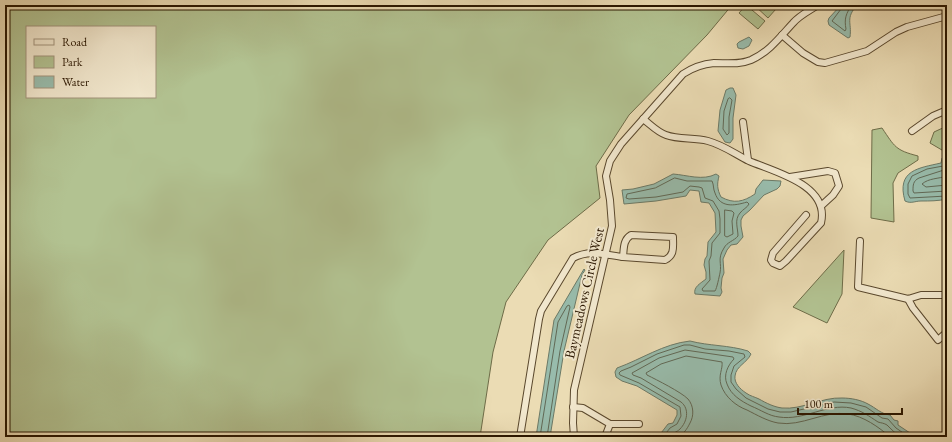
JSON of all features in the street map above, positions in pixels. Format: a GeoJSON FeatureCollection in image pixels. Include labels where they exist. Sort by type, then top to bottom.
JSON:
{"type":"FeatureCollection","features":[{"type":"Feature","properties":{"kind":"street","name":"Baymeadows Circle West"},"geometry":{"type":"LineString","coordinates":[[574,437],[574,390],[610,238],[612,220],[606,176],[607,167],[621,144],[682,74],[703,65],[713,63],[742,63],[753,59],[768,49],[800,16],[818,5]]}},
{"type":"Feature","properties":{"kind":"street"},"geometry":{"type":"LineString","coordinates":[[782,35],[803,53],[818,62],[825,62],[867,51],[896,32],[907,27],[947,16]]}},
{"type":"Feature","properties":{"kind":"street"},"geometry":{"type":"LineString","coordinates":[[912,131],[933,116],[947,110]]}},
{"type":"Feature","properties":{"kind":"street"},"geometry":{"type":"LineString","coordinates":[[643,119],[664,134],[707,140],[748,160],[798,180],[806,186],[821,206],[823,216],[821,223],[786,261],[780,266],[773,263],[771,260],[773,252],[806,215]]}},
{"type":"Feature","properties":{"kind":"street"},"geometry":{"type":"LineString","coordinates":[[743,122],[748,160]]}},
{"type":"Feature","properties":{"kind":"street"},"geometry":{"type":"LineString","coordinates":[[790,177],[828,171],[835,173],[839,186],[833,195],[821,206]]}},
{"type":"Feature","properties":{"kind":"street"},"geometry":{"type":"LineString","coordinates":[[520,437],[541,311],[573,258],[586,253],[592,253],[624,257],[665,260],[670,258],[673,253],[673,237],[632,235],[627,238],[625,242],[624,257]]}},
{"type":"Feature","properties":{"kind":"street"},"geometry":{"type":"LineString","coordinates":[[860,240],[858,287],[908,299],[921,295],[947,295]]}},
{"type":"Feature","properties":{"kind":"street"},"geometry":{"type":"LineString","coordinates":[[908,299],[913,308],[938,340],[947,332]]}},
{"type":"Feature","properties":{"kind":"street"},"geometry":{"type":"LineString","coordinates":[[573,407],[583,408],[610,424],[638,424]]}},
{"type":"Feature","properties":{"kind":"street"},"geometry":{"type":"LineString","coordinates":[[605,437],[610,424]]}},
{"type":"Feature","properties":{"kind":"green space"},"geometry":{"type":"Polygon","coordinates":[[[5,5],[732,5],[707,35],[629,115],[596,166],[600,198],[548,240],[506,302],[493,352],[480,437],[5,437],[5,5]]]}},
{"type":"Feature","properties":{"kind":"green space"},"geometry":{"type":"Polygon","coordinates":[[[746,5],[765,21],[758,29],[739,13],[746,5]]]}},
{"type":"Feature","properties":{"kind":"green space"},"geometry":{"type":"Polygon","coordinates":[[[754,5],[771,5],[776,9],[768,18],[754,5]]]}},
{"type":"Feature","properties":{"kind":"green space"},"geometry":{"type":"Polygon","coordinates":[[[947,126],[947,153],[930,143],[934,132],[947,126]]]}},
{"type":"Feature","properties":{"kind":"green space"},"geometry":{"type":"Polygon","coordinates":[[[882,128],[896,147],[904,152],[918,156],[918,160],[898,173],[893,183],[894,222],[871,218],[872,130],[882,128]]]}},
{"type":"Feature","properties":{"kind":"green space"},"geometry":{"type":"Polygon","coordinates":[[[844,250],[842,294],[827,323],[793,307],[844,250]]]}},
{"type":"Feature","properties":{"kind":"water"},"geometry":{"type":"Polygon","coordinates":[[[841,5],[857,5],[850,17],[850,37],[848,38],[829,25],[828,21],[841,5]]]}},
{"type":"Feature","properties":{"kind":"water"},"geometry":{"type":"Polygon","coordinates":[[[749,37],[752,40],[749,46],[743,49],[738,48],[737,44],[739,42],[749,37]]]}},
{"type":"Feature","properties":{"kind":"water"},"geometry":{"type":"Polygon","coordinates":[[[733,88],[736,95],[733,118],[733,139],[730,143],[725,142],[718,131],[720,110],[726,90],[733,88]]]}},
{"type":"Feature","properties":{"kind":"water"},"geometry":{"type":"Polygon","coordinates":[[[942,158],[946,158],[945,162],[947,163],[947,199],[937,201],[905,201],[903,191],[904,183],[911,172],[941,163],[942,158]]]}},
{"type":"Feature","properties":{"kind":"water"},"geometry":{"type":"Polygon","coordinates":[[[673,174],[706,177],[716,174],[719,176],[718,186],[721,197],[730,201],[746,199],[755,194],[756,189],[763,180],[781,181],[780,186],[777,189],[764,195],[743,216],[741,226],[743,237],[737,244],[731,245],[723,259],[724,273],[722,278],[722,292],[720,296],[695,294],[696,287],[706,279],[704,265],[707,256],[708,242],[716,232],[715,213],[709,203],[701,202],[699,191],[690,190],[686,196],[624,204],[622,190],[654,184],[673,174]]]}},
{"type":"Feature","properties":{"kind":"water"},"geometry":{"type":"Polygon","coordinates":[[[584,269],[585,270],[582,275],[564,351],[550,437],[536,437],[554,320],[584,269]]]}},
{"type":"Feature","properties":{"kind":"water"},"geometry":{"type":"Polygon","coordinates":[[[690,341],[748,351],[751,354],[737,370],[735,381],[746,393],[770,405],[790,408],[834,398],[856,400],[890,415],[894,420],[898,421],[898,425],[916,437],[658,437],[668,424],[673,423],[677,415],[677,410],[637,386],[622,381],[616,377],[615,372],[617,368],[662,348],[690,341]]]}}]}
